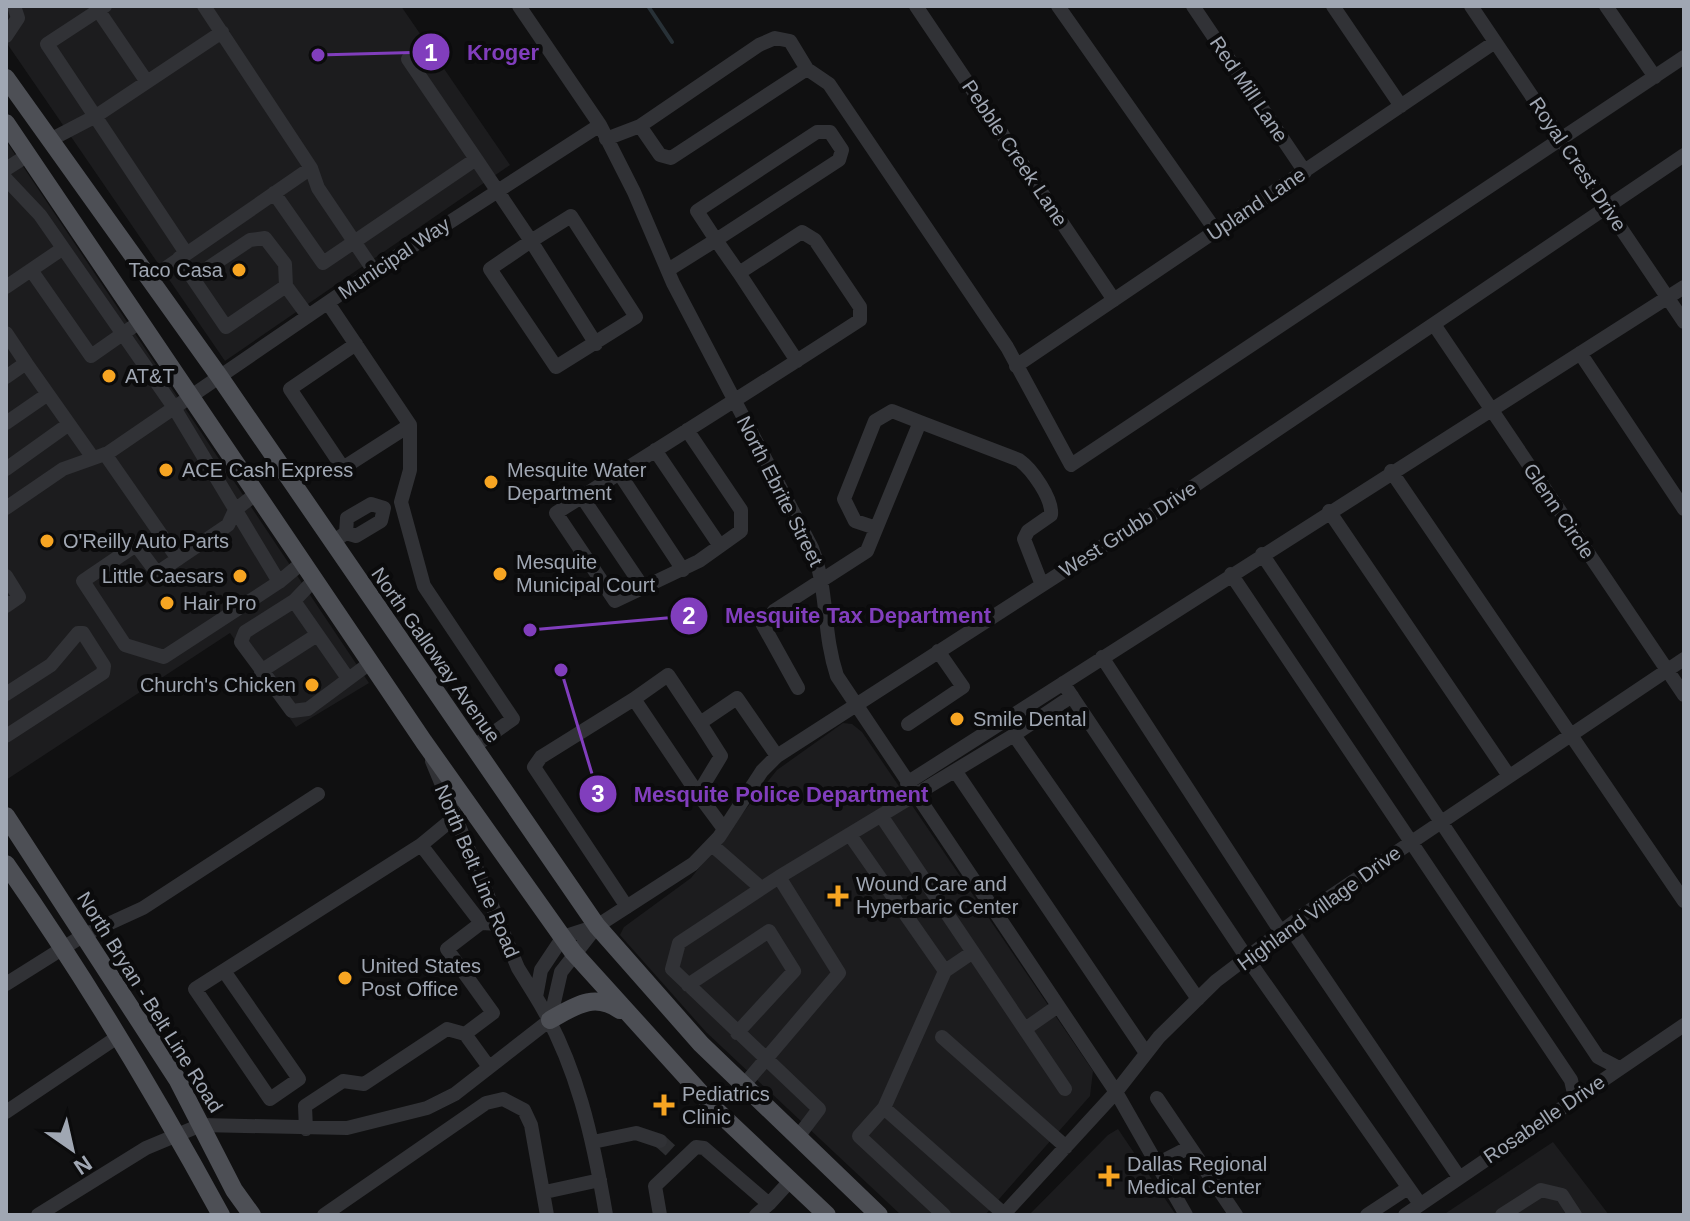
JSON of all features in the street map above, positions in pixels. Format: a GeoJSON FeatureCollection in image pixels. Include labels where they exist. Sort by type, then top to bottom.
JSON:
{"type":"FeatureCollection","features":[{"type":"Feature","properties":{"kind":"main road","name":"North Galloway Avenue"},"geometry":{"type":"LineString","coordinates":[[6,78],[339,538],[473,747],[597,926],[743,1086],[872,1209]]}},
{"type":"Feature","properties":{"kind":"main road"},"geometry":{"type":"LineString","coordinates":[[6,123],[424,742],[568,945],[717,1111],[827,1215]]}},
{"type":"Feature","properties":{"kind":"main road"},"geometry":{"type":"LineString","coordinates":[[28,155],[50,140]]}},
{"type":"Feature","properties":{"kind":"main road"},"geometry":{"type":"LineString","coordinates":[[303,562],[339,538]]}},
{"type":"Feature","properties":{"kind":"main road","name":"North Bryan - Belt Line Road"},"geometry":{"type":"LineString","coordinates":[[6,816],[177,1079],[234,1190],[252,1215]]}},
{"type":"Feature","properties":{"kind":"main road"},"geometry":{"type":"LineString","coordinates":[[6,864],[63,946],[119,1036],[221,1215]]}},
{"type":"Feature","properties":{"kind":"main road"},"geometry":{"type":"LineString","coordinates":[[550,1020],[582,1002],[596,1000],[606,1000],[632,1018]]}},
{"type":"Feature","properties":{"kind":"main road"},"geometry":{"type":"LineString","coordinates":[[717,1111],[743,1086]]}},
{"type":"Feature","properties":{"kind":"main road"},"geometry":{"type":"LineString","coordinates":[[790,1181],[803,1169],[812,1167],[841,1193],[872,1209]]}},
{"type":"Feature","properties":{"kind":"street"},"geometry":{"type":"LineString","coordinates":[[6,36],[18,18],[14,6]]}},
{"type":"Feature","properties":{"kind":"street"},"geometry":{"type":"LineString","coordinates":[[204,6],[311,168],[318,188],[374,271]]}},
{"type":"Feature","properties":{"kind":"street","name":"North Ebrite Street"},"geometry":{"type":"LineString","coordinates":[[519,6],[603,132],[668,270],[812,548],[824,578],[826,644],[837,676],[1116,1092],[1186,1215]]}},
{"type":"Feature","properties":{"kind":"street","name":"Pebble Creek Lane"},"geometry":{"type":"LineString","coordinates":[[916,6],[1114,300]]}},
{"type":"Feature","properties":{"kind":"street"},"geometry":{"type":"LineString","coordinates":[[1058,6],[1216,231]]}},
{"type":"Feature","properties":{"kind":"street","name":"Red Mill Lane"},"geometry":{"type":"LineString","coordinates":[[1193,6],[1305,172]]}},
{"type":"Feature","properties":{"kind":"street"},"geometry":{"type":"LineString","coordinates":[[1333,6],[1401,106]]}},
{"type":"Feature","properties":{"kind":"street","name":"Royal Crest Drive"},"geometry":{"type":"LineString","coordinates":[[1471,6],[1684,322]]}},
{"type":"Feature","properties":{"kind":"street"},"geometry":{"type":"LineString","coordinates":[[1606,6],[1655,77]]}},
{"type":"Feature","properties":{"kind":"street"},"geometry":{"type":"LineString","coordinates":[[147,82],[102,8],[47,44],[96,116],[226,327],[286,286]]}},
{"type":"Feature","properties":{"kind":"street"},"geometry":{"type":"LineString","coordinates":[[50,140],[96,116],[222,32]]}},
{"type":"Feature","properties":{"kind":"street","name":"Municipal Way"},"geometry":{"type":"LineString","coordinates":[[6,508],[63,469],[99,456],[497,191],[603,132],[640,126],[759,45],[775,38],[790,41],[807,69],[829,84],[1007,347],[1071,465],[1562,140]]}},
{"type":"Feature","properties":{"kind":"street","name":"Upland Lane"},"geometry":{"type":"LineString","coordinates":[[1016,366],[1495,42]]}},
{"type":"Feature","properties":{"kind":"street"},"geometry":{"type":"LineString","coordinates":[[1562,140],[1684,57]]}},
{"type":"Feature","properties":{"kind":"street"},"geometry":{"type":"LineString","coordinates":[[408,59],[531,241],[596,344]]}},
{"type":"Feature","properties":{"kind":"street"},"geometry":{"type":"LineString","coordinates":[[640,126],[660,155],[671,158],[807,69]]}},
{"type":"Feature","properties":{"kind":"street"},"geometry":{"type":"LineString","coordinates":[[668,270],[716,240],[839,160],[842,150],[830,132],[817,132],[697,211],[716,240],[739,273],[797,361]]}},
{"type":"Feature","properties":{"kind":"street"},"geometry":{"type":"LineString","coordinates":[[6,169],[28,155]]}},
{"type":"Feature","properties":{"kind":"street","name":"West Grubb Drive"},"geometry":{"type":"LineString","coordinates":[[568,945],[693,864],[712,845],[762,771],[777,756],[1435,326],[1684,155]]}},
{"type":"Feature","properties":{"kind":"street"},"geometry":{"type":"LineString","coordinates":[[274,193],[323,263],[476,159]]}},
{"type":"Feature","properties":{"kind":"street"},"geometry":{"type":"LineString","coordinates":[[150,279],[311,168]]}},
{"type":"Feature","properties":{"kind":"street"},"geometry":{"type":"LineString","coordinates":[[6,179],[40,215],[173,406],[279,582]]}},
{"type":"Feature","properties":{"kind":"street"},"geometry":{"type":"LineString","coordinates":[[571,216],[636,317],[556,367],[490,269],[531,241],[571,216]]}},
{"type":"Feature","properties":{"kind":"street"},"geometry":{"type":"LineString","coordinates":[[687,430],[741,510],[741,531],[683,570],[615,601],[556,513],[860,320],[860,307],[815,240],[802,232],[739,273]]}},
{"type":"Feature","properties":{"kind":"street"},"geometry":{"type":"LineString","coordinates":[[193,278],[259,237],[270,241],[285,264],[286,286],[308,316]]}},
{"type":"Feature","properties":{"kind":"street"},"geometry":{"type":"LineString","coordinates":[[6,287],[62,249]]}},
{"type":"Feature","properties":{"kind":"street"},"geometry":{"type":"LineString","coordinates":[[31,270],[91,356],[141,321]]}},
{"type":"Feature","properties":{"kind":"street"},"geometry":{"type":"LineString","coordinates":[[907,783],[1391,471],[1684,287]]}},
{"type":"Feature","properties":{"kind":"street"},"geometry":{"type":"LineString","coordinates":[[328,303],[410,425],[410,470],[401,502],[424,586],[513,719],[473,747]]}},
{"type":"Feature","properties":{"kind":"street","name":"Glenn Circle"},"geometry":{"type":"LineString","coordinates":[[1435,326],[1684,695]]}},
{"type":"Feature","properties":{"kind":"street"},"geometry":{"type":"LineString","coordinates":[[6,334],[69,424],[99,456],[178,559]]}},
{"type":"Feature","properties":{"kind":"street"},"geometry":{"type":"LineString","coordinates":[[356,344],[290,389],[299,403],[343,468],[410,425]]}},
{"type":"Feature","properties":{"kind":"street"},"geometry":{"type":"LineString","coordinates":[[1580,353],[1684,509]]}},
{"type":"Feature","properties":{"kind":"street"},"geometry":{"type":"LineString","coordinates":[[6,377],[26,363]]}},
{"type":"Feature","properties":{"kind":"street"},"geometry":{"type":"LineString","coordinates":[[6,423],[48,394]]}},
{"type":"Feature","properties":{"kind":"street"},"geometry":{"type":"LineString","coordinates":[[876,528],[855,521],[844,499],[875,421],[892,411],[1019,460],[1031,471],[1052,508],[1051,515],[1028,531],[1024,539],[1042,585]]}},
{"type":"Feature","properties":{"kind":"street"},"geometry":{"type":"LineString","coordinates":[[798,688],[763,625],[774,611],[867,551],[920,422]]}},
{"type":"Feature","properties":{"kind":"street"},"geometry":{"type":"LineString","coordinates":[[6,469],[69,424]]}},
{"type":"Feature","properties":{"kind":"street"},"geometry":{"type":"LineString","coordinates":[[655,450],[720,546]]}},
{"type":"Feature","properties":{"kind":"street"},"geometry":{"type":"LineString","coordinates":[[218,477],[237,464]]}},
{"type":"Feature","properties":{"kind":"street"},"geometry":{"type":"LineString","coordinates":[[1391,471],[1684,901]]}},
{"type":"Feature","properties":{"kind":"street"},"geometry":{"type":"LineString","coordinates":[[619,473],[683,570]]}},
{"type":"Feature","properties":{"kind":"street"},"geometry":{"type":"LineString","coordinates":[[257,493],[235,510],[228,525],[157,573],[136,545],[83,581],[125,645],[164,657],[279,582],[303,562]]}},
{"type":"Feature","properties":{"kind":"street"},"geometry":{"type":"LineString","coordinates":[[582,497],[644,589]]}},
{"type":"Feature","properties":{"kind":"street"},"geometry":{"type":"LineString","coordinates":[[339,538],[356,536],[381,521],[384,508],[401,502]]}},
{"type":"Feature","properties":{"kind":"street"},"geometry":{"type":"LineString","coordinates":[[1329,511],[1509,776]]}},
{"type":"Feature","properties":{"kind":"street"},"geometry":{"type":"LineString","coordinates":[[1262,554],[1598,1057],[1619,1068]]}},
{"type":"Feature","properties":{"kind":"street"},"geometry":{"type":"LineString","coordinates":[[1231,574],[1571,1080],[1575,1098]]}},
{"type":"Feature","properties":{"kind":"street"},"geometry":{"type":"LineString","coordinates":[[6,576],[19,597],[6,606]]}},
{"type":"Feature","properties":{"kind":"street"},"geometry":{"type":"LineString","coordinates":[[315,579],[294,601],[240,636],[261,671],[286,707],[299,712],[333,693],[347,677],[370,663]]}},
{"type":"Feature","properties":{"kind":"street"},"geometry":{"type":"LineString","coordinates":[[294,601],[347,677]]}},
{"type":"Feature","properties":{"kind":"street"},"geometry":{"type":"LineString","coordinates":[[6,694],[51,665],[78,633],[83,633],[104,666],[103,673],[7,734]]}},
{"type":"Feature","properties":{"kind":"street"},"geometry":{"type":"LineString","coordinates":[[261,671],[317,635]]}},
{"type":"Feature","properties":{"kind":"street"},"geometry":{"type":"LineString","coordinates":[[908,724],[963,687],[938,651]]}},
{"type":"Feature","properties":{"kind":"street"},"geometry":{"type":"LineString","coordinates":[[1102,657],[1285,929],[1459,1177]]}},
{"type":"Feature","properties":{"kind":"street","name":"Highland Village Drive"},"geometry":{"type":"LineString","coordinates":[[1004,1215],[1116,1092],[1146,1053],[1198,999],[1247,958],[1412,842],[1684,659]]}},
{"type":"Feature","properties":{"kind":"street"},"geometry":{"type":"LineString","coordinates":[[627,907],[534,767],[541,757],[668,675],[721,756],[698,794]]}},
{"type":"Feature","properties":{"kind":"street"},"geometry":{"type":"LineString","coordinates":[[1063,683],[1247,958],[1408,1188],[1413,1211]]}},
{"type":"Feature","properties":{"kind":"street"},"geometry":{"type":"LineString","coordinates":[[797,1138],[819,1109],[672,969],[679,943],[761,888],[916,797],[1072,696]]}},
{"type":"Feature","properties":{"kind":"street"},"geometry":{"type":"LineString","coordinates":[[700,723],[737,698],[777,756]]}},
{"type":"Feature","properties":{"kind":"street"},"geometry":{"type":"LineString","coordinates":[[634,699],[724,829]]}},
{"type":"Feature","properties":{"kind":"street"},"geometry":{"type":"LineString","coordinates":[[1014,735],[1198,999]]}},
{"type":"Feature","properties":{"kind":"street","name":"North Belt Line Road"},"geometry":{"type":"LineString","coordinates":[[424,742],[518,968],[536,997]]}},
{"type":"Feature","properties":{"kind":"street"},"geometry":{"type":"LineString","coordinates":[[956,772],[1146,1053]]}},
{"type":"Feature","properties":{"kind":"street"},"geometry":{"type":"LineString","coordinates":[[6,984],[63,946],[143,908],[318,794]]}},
{"type":"Feature","properties":{"kind":"street"},"geometry":{"type":"LineString","coordinates":[[224,971],[299,1079],[270,1099],[195,989],[421,845],[455,817]]}},
{"type":"Feature","properties":{"kind":"street"},"geometry":{"type":"LineString","coordinates":[[882,817],[1065,1089]]}},
{"type":"Feature","properties":{"kind":"street"},"geometry":{"type":"LineString","coordinates":[[850,835],[945,971]]}},
{"type":"Feature","properties":{"kind":"street"},"geometry":{"type":"LineString","coordinates":[[421,845],[481,923]]}},
{"type":"Feature","properties":{"kind":"street"},"geometry":{"type":"LineString","coordinates":[[712,845],[761,888]]}},
{"type":"Feature","properties":{"kind":"street"},"geometry":{"type":"LineString","coordinates":[[743,1086],[839,973],[779,877]]}},
{"type":"Feature","properties":{"kind":"street"},"geometry":{"type":"LineString","coordinates":[[465,1034],[493,1013],[447,949],[481,923],[500,924]]}},
{"type":"Feature","properties":{"kind":"street"},"geometry":{"type":"LineString","coordinates":[[688,985],[769,931],[794,971],[737,1033]]}},
{"type":"Feature","properties":{"kind":"street"},"geometry":{"type":"LineString","coordinates":[[568,945],[541,970],[536,997],[550,1020],[578,1086],[593,1142],[606,1215]]}},
{"type":"Feature","properties":{"kind":"street"},"geometry":{"type":"LineString","coordinates":[[38,1215],[146,1148],[201,1125],[234,1123],[306,1129],[347,1128],[427,1108],[455,1094],[550,1020],[568,945]]}},
{"type":"Feature","properties":{"kind":"street"},"geometry":{"type":"LineString","coordinates":[[944,1215],[859,1136],[884,1108],[945,971],[973,952]]}},
{"type":"Feature","properties":{"kind":"street"},"geometry":{"type":"LineString","coordinates":[[1025,1029],[1058,1006]]}},
{"type":"Feature","properties":{"kind":"street","name":"Rosabelle Drive"},"geometry":{"type":"LineString","coordinates":[[1413,1211],[1684,1025]]}},
{"type":"Feature","properties":{"kind":"street"},"geometry":{"type":"LineString","coordinates":[[306,1129],[305,1106],[343,1081],[364,1084],[447,1029],[465,1034],[489,1067]]}},
{"type":"Feature","properties":{"kind":"street"},"geometry":{"type":"LineString","coordinates":[[6,1112],[119,1036]]}},
{"type":"Feature","properties":{"kind":"street"},"geometry":{"type":"LineString","coordinates":[[942,1037],[1066,1147]]}},
{"type":"Feature","properties":{"kind":"street"},"geometry":{"type":"LineString","coordinates":[[455,1094],[465,1118]]}},
{"type":"Feature","properties":{"kind":"street"},"geometry":{"type":"LineString","coordinates":[[1157,1098],[1236,1215]]}},
{"type":"Feature","properties":{"kind":"street"},"geometry":{"type":"LineString","coordinates":[[324,1215],[486,1103],[503,1099],[524,1110],[531,1125],[547,1215]]}},
{"type":"Feature","properties":{"kind":"street"},"geometry":{"type":"LineString","coordinates":[[884,1108],[1004,1215]]}},
{"type":"Feature","properties":{"kind":"street"},"geometry":{"type":"LineString","coordinates":[[593,1142],[636,1133],[671,1151],[704,1148],[769,1204]]}},
{"type":"Feature","properties":{"kind":"street"},"geometry":{"type":"LineString","coordinates":[[1155,1165],[1190,1147]]}},
{"type":"Feature","properties":{"kind":"street"},"geometry":{"type":"LineString","coordinates":[[660,1215],[655,1186],[671,1151]]}},
{"type":"Feature","properties":{"kind":"street"},"geometry":{"type":"LineString","coordinates":[[545,1192],[600,1180]]}},
{"type":"Feature","properties":{"kind":"street"},"geometry":{"type":"LineString","coordinates":[[756,1215],[790,1181]]}},
{"type":"Feature","properties":{"kind":"street"},"geometry":{"type":"LineString","coordinates":[[1367,1215],[1408,1188]]}},
{"type":"Feature","properties":{"kind":"street"},"geometry":{"type":"LineString","coordinates":[[1502,1215],[1541,1190],[1562,1195],[1575,1215]]}},
{"type":"Feature","properties":{"kind":"shaded area"},"geometry":{"type":"Polygon","coordinates":[[[6,6],[401,6],[510,165],[225,361],[6,42],[6,6]]]}},
{"type":"Feature","properties":{"kind":"shaded area"},"geometry":{"type":"Polygon","coordinates":[[[6,141],[369,683],[296,727],[230,633],[6,780],[6,141]]]}},
{"type":"Feature","properties":{"kind":"shaded area"},"geometry":{"type":"Polygon","coordinates":[[[843,723],[852,724],[862,732],[1093,1071],[1090,1096],[985,1215],[901,1215],[706,1032],[620,935],[624,927],[691,878],[777,770],[843,723]]]}},
{"type":"Feature","properties":{"kind":"shaded area","name":"Dallas Regional Medical Center"},"geometry":{"type":"Polygon","coordinates":[[[1118,1129],[1176,1215],[1029,1215],[1108,1135],[1118,1129]]]}},
{"type":"Feature","properties":{"kind":"shaded area"},"geometry":{"type":"Polygon","coordinates":[[[1553,1142],[1609,1215],[1443,1215],[1553,1142]]]}},
{"type":"Feature","properties":{"kind":"waterway"},"geometry":{"type":"LineString","coordinates":[[648,6],[672,42]]}},
{"type":"Feature","properties":{"kind":"tunnel"},"geometry":{"type":"LineString","coordinates":[[660,1141],[671,1151]]}},
{"type":"Feature","properties":{"kind":"place","name":"Kroger"},"geometry":{"type":"Point","coordinates":[318,55]}},
{"type":"Feature","properties":{"kind":"place","name":"Taco Casa"},"geometry":{"type":"Point","coordinates":[239,270]}},
{"type":"Feature","properties":{"kind":"place","name":"AT&T"},"geometry":{"type":"Point","coordinates":[109,376]}},
{"type":"Feature","properties":{"kind":"place","name":"ACE Cash Express"},"geometry":{"type":"Point","coordinates":[166,470]}},
{"type":"Feature","properties":{"kind":"place","name":"Mesquite Water Department"},"geometry":{"type":"Point","coordinates":[491,482]}},
{"type":"Feature","properties":{"kind":"place","name":"O'Reilly Auto Parts"},"geometry":{"type":"Point","coordinates":[47,541]}},
{"type":"Feature","properties":{"kind":"place","name":"Mesquite Municipal Court"},"geometry":{"type":"Point","coordinates":[500,574]}},
{"type":"Feature","properties":{"kind":"place","name":"Little Caesars"},"geometry":{"type":"Point","coordinates":[240,576]}},
{"type":"Feature","properties":{"kind":"place","name":"Hair Pro"},"geometry":{"type":"Point","coordinates":[167,603]}},
{"type":"Feature","properties":{"kind":"place","name":"Mesquite Tax Department"},"geometry":{"type":"Point","coordinates":[530,630]}},
{"type":"Feature","properties":{"kind":"place","name":"Mesquite Police Department"},"geometry":{"type":"Point","coordinates":[561,670]}},
{"type":"Feature","properties":{"kind":"place","name":"Church's Chicken"},"geometry":{"type":"Point","coordinates":[312,685]}},
{"type":"Feature","properties":{"kind":"place","name":"Smile Dental"},"geometry":{"type":"Point","coordinates":[957,719]}},
{"type":"Feature","properties":{"kind":"place","name":"Wound Care and Hyperbaric Center"},"geometry":{"type":"Point","coordinates":[838,896]}},
{"type":"Feature","properties":{"kind":"place","name":"United States Post Office"},"geometry":{"type":"Point","coordinates":[345,978]}},
{"type":"Feature","properties":{"kind":"place","name":"Pediatrics Clinic"},"geometry":{"type":"Point","coordinates":[664,1105]}},
{"type":"Feature","properties":{"kind":"place","name":"Dallas Regional Medical Center"},"geometry":{"type":"Point","coordinates":[1109,1176]}}]}
